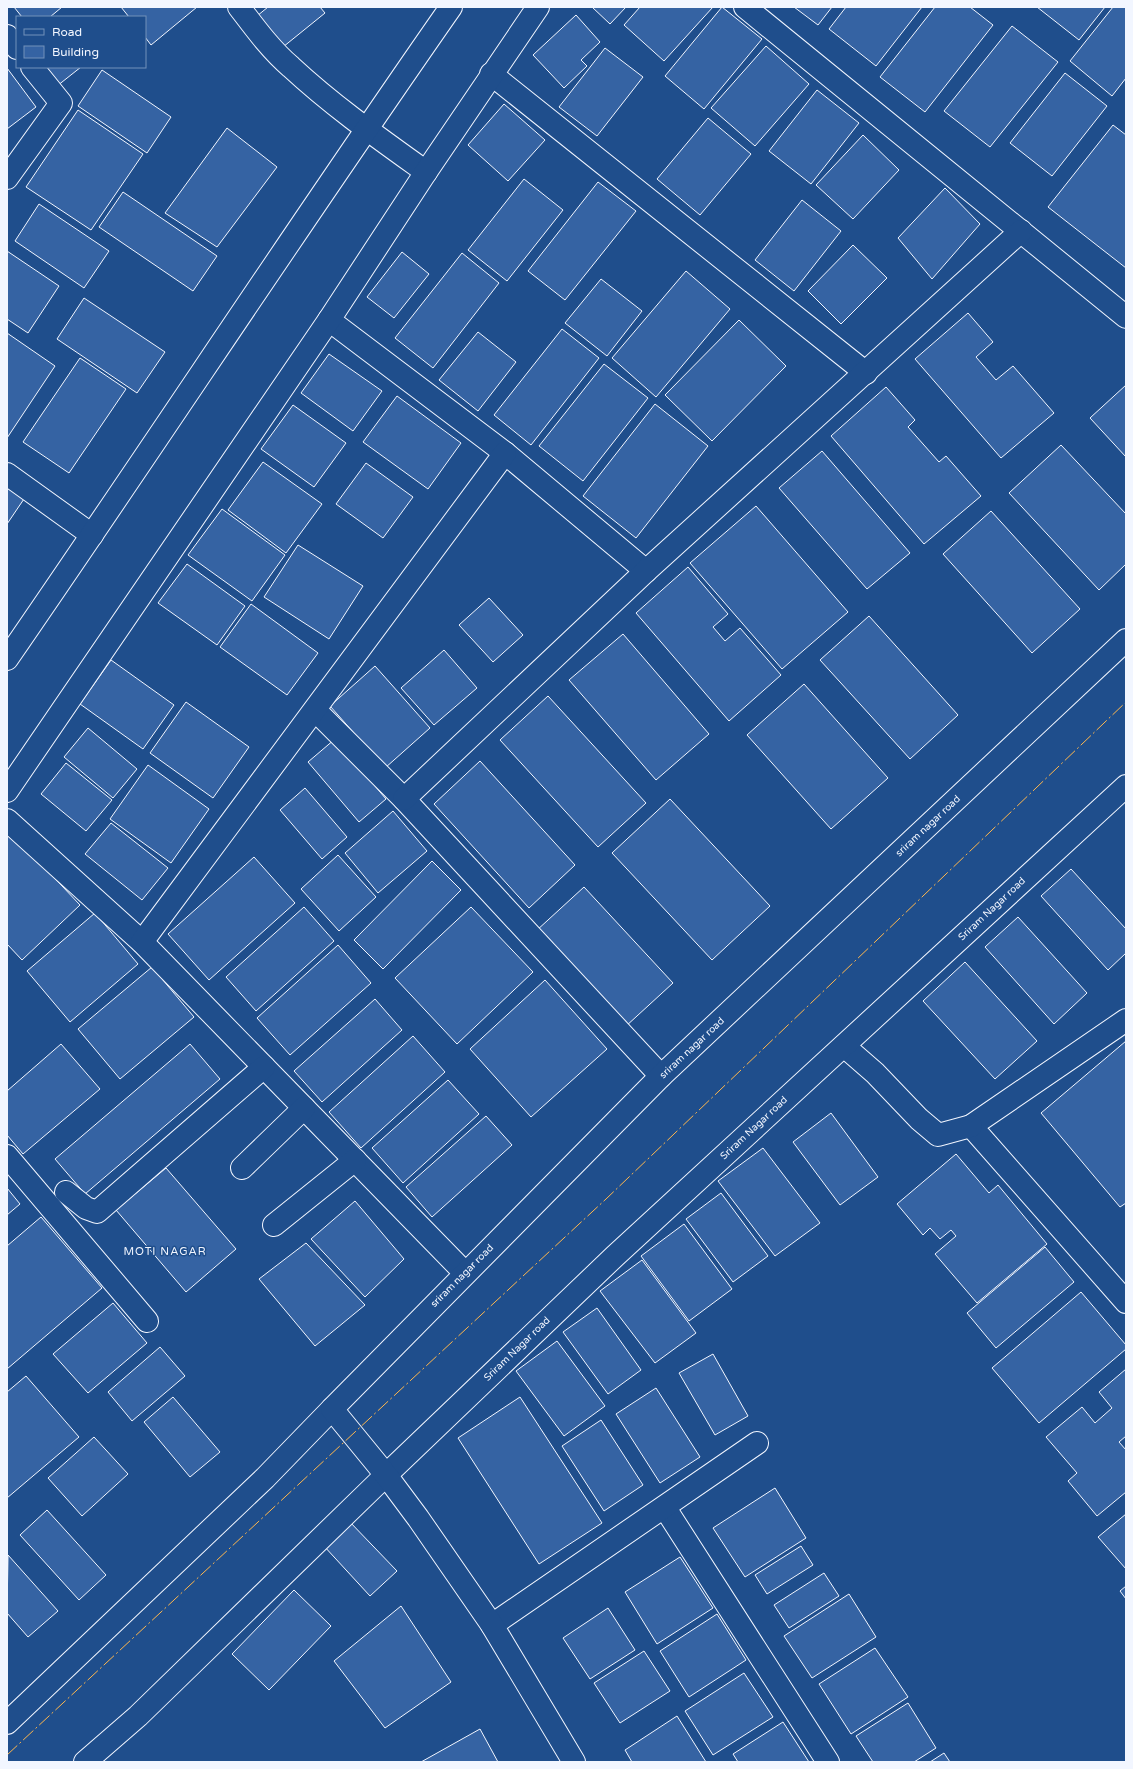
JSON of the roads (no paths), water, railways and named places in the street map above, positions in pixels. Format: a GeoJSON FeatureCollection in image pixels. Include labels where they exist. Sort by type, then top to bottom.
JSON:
{"type":"FeatureCollection","features":[{"type":"Feature","properties":{"kind":"street"},"geometry":{"type":"LineString","coordinates":[[239,7],[290,67],[366,129],[426,172]]}},
{"type":"Feature","properties":{"kind":"street"},"geometry":{"type":"LineString","coordinates":[[7,659],[366,129],[451,7]]}},
{"type":"Feature","properties":{"kind":"street"},"geometry":{"type":"LineString","coordinates":[[7,791],[329,320],[491,74],[538,7]]}},
{"type":"Feature","properties":{"kind":"street"},"geometry":{"type":"LineString","coordinates":[[744,7],[1126,317]]}},
{"type":"Feature","properties":{"kind":"street"},"geometry":{"type":"LineString","coordinates":[[7,36],[16,47]]}},
{"type":"Feature","properties":{"kind":"street"},"geometry":{"type":"LineString","coordinates":[[7,178],[61,103],[33,68]]}},
{"type":"Feature","properties":{"kind":"street"},"geometry":{"type":"LineString","coordinates":[[491,74],[866,373]]}},
{"type":"Feature","properties":{"kind":"street"},"geometry":{"type":"LineString","coordinates":[[404,799],[646,571],[1021,231]]}},
{"type":"Feature","properties":{"kind":"street"},"geometry":{"type":"LineString","coordinates":[[329,320],[505,453],[646,571]]}},
{"type":"Feature","properties":{"kind":"street"},"geometry":{"type":"LineString","coordinates":[[142,942],[505,453]]}},
{"type":"Feature","properties":{"kind":"street"},"geometry":{"type":"LineString","coordinates":[[7,474],[92,535]]}},
{"type":"Feature","properties":{"kind":"street","name":"sriram nagar road"},"geometry":{"type":"LineString","coordinates":[[7,1724],[265,1478],[465,1273],[661,1076],[1126,640]]}},
{"type":"Feature","properties":{"kind":"street"},"geometry":{"type":"LineString","coordinates":[[315,710],[404,799],[661,1076]]}},
{"type":"Feature","properties":{"kind":"street","name":"Sriram Nagar road"},"geometry":{"type":"LineString","coordinates":[[85,1762],[138,1716],[386,1475],[615,1256],[1126,786]]}},
{"type":"Feature","properties":{"kind":"street"},"geometry":{"type":"LineString","coordinates":[[7,820],[142,942],[465,1273]]}},
{"type":"Feature","properties":{"kind":"street"},"geometry":{"type":"LineString","coordinates":[[844,1046],[875,1073],[918,1119],[938,1135],[971,1126],[1126,1020]]}},
{"type":"Feature","properties":{"kind":"street"},"geometry":{"type":"LineString","coordinates":[[66,1192],[86,1208],[97,1212],[264,1067]]}},
{"type":"Feature","properties":{"kind":"street"},"geometry":{"type":"LineString","coordinates":[[242,1168],[304,1108]]}},
{"type":"Feature","properties":{"kind":"street"},"geometry":{"type":"LineString","coordinates":[[971,1126],[1126,1302]]}},
{"type":"Feature","properties":{"kind":"street"},"geometry":{"type":"LineString","coordinates":[[7,1156],[147,1321]]}},
{"type":"Feature","properties":{"kind":"street"},"geometry":{"type":"LineString","coordinates":[[274,1226],[355,1160]]}},
{"type":"Feature","properties":{"kind":"street"},"geometry":{"type":"LineString","coordinates":[[332,1409],[386,1475],[418,1518],[492,1625],[574,1762]]}},
{"type":"Feature","properties":{"kind":"street"},"geometry":{"type":"LineString","coordinates":[[492,1625],[665,1508],[757,1443]]}},
{"type":"Feature","properties":{"kind":"street"},"geometry":{"type":"LineString","coordinates":[[665,1508],[828,1762]]}},
{"type":"Feature","properties":{"kind":"district","name":"MOTI NAGAR"},"geometry":{"type":"Point","coordinates":[165,1251]}}]}
